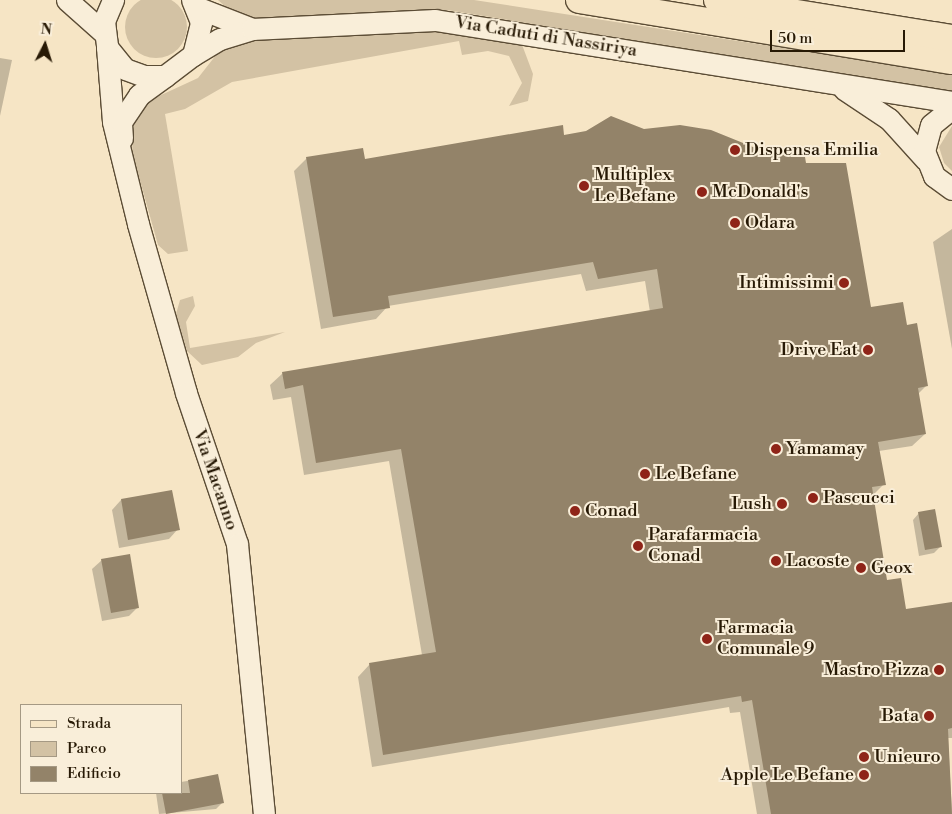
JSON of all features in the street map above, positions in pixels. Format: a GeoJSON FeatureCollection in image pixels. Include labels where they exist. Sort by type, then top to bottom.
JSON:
{"type":"FeatureCollection","features":[{"type":"Feature","properties":{"kind":"main road"},"geometry":{"type":"LineString","coordinates":[[579,0],[952,60]]}},
{"type":"Feature","properties":{"kind":"main road"},"geometry":{"type":"LineString","coordinates":[[717,0],[952,38]]}},
{"type":"Feature","properties":{"kind":"street"},"geometry":{"type":"LineString","coordinates":[[67,0],[105,40],[125,69],[144,76],[165,76]]}},
{"type":"Feature","properties":{"kind":"street","name":"Via Macanno"},"geometry":{"type":"LineString","coordinates":[[113,0],[105,40],[113,122],[123,153],[186,393],[237,544],[264,814]]}},
{"type":"Feature","properties":{"kind":"street"},"geometry":{"type":"LineString","coordinates":[[193,55],[200,40],[194,4]]}},
{"type":"Feature","properties":{"kind":"street","name":"Via Caduti di Nassiriya"},"geometry":{"type":"LineString","coordinates":[[194,4],[252,29]]}},
{"type":"Feature","properties":{"kind":"street","name":"Via Caduti di Nassiriya"},"geometry":{"type":"LineString","coordinates":[[193,55],[220,39],[252,29],[435,20],[952,102]]}},
{"type":"Feature","properties":{"kind":"street","name":"Via Macanno"},"geometry":{"type":"LineString","coordinates":[[123,153],[120,122],[139,95],[193,55]]}},
{"type":"Feature","properties":{"kind":"street","name":"Via Caduti di Nassiriya"},"geometry":{"type":"LineString","coordinates":[[838,85],[889,119],[926,160],[934,176],[952,189]]}},
{"type":"Feature","properties":{"kind":"street"},"geometry":{"type":"LineString","coordinates":[[926,160],[928,130],[952,108]]}},
{"type":"Feature","properties":{"kind":"green space"},"geometry":{"type":"Polygon","coordinates":[[[144,-1],[168,-1],[173,1],[182,10],[186,21],[186,33],[178,49],[173,53],[156,58],[139,53],[134,49],[130,44],[125,27],[130,10],[139,1],[144,-1]]]}},
{"type":"Feature","properties":{"kind":"green space"},"geometry":{"type":"Polygon","coordinates":[[[218,0],[474,0],[952,74],[952,93],[447,10],[253,18],[230,11],[218,0]]]}},
{"type":"Feature","properties":{"kind":"green space"},"geometry":{"type":"Polygon","coordinates":[[[449,30],[521,42],[533,74],[528,101],[509,106],[522,83],[509,56],[488,51],[462,55],[459,41],[232,82],[185,109],[165,114],[188,251],[168,254],[158,245],[132,152],[134,123],[146,102],[198,78],[220,50],[237,39],[449,30]]]}},
{"type":"Feature","properties":{"kind":"green space"},"geometry":{"type":"Polygon","coordinates":[[[952,126],[952,171],[944,163],[939,147],[952,126]]]}},
{"type":"Feature","properties":{"kind":"green space"},"geometry":{"type":"Polygon","coordinates":[[[193,296],[195,306],[186,322],[190,348],[285,332],[256,343],[238,357],[202,365],[187,351],[176,314],[180,300],[193,296]]]}},
{"type":"Feature","properties":{"kind":"building","name":"Le Befane"},"geometry":{"type":"Polygon","coordinates":[[[611,116],[644,129],[680,125],[711,130],[753,147],[776,146],[785,154],[804,151],[806,163],[846,163],[871,307],[903,302],[907,325],[917,323],[928,386],[918,388],[926,434],[878,442],[886,485],[872,487],[887,580],[901,578],[906,609],[952,602],[952,728],[948,729],[952,814],[771,814],[752,700],[742,702],[741,696],[383,755],[369,663],[436,652],[401,449],[316,463],[303,385],[285,389],[282,372],[663,308],[657,269],[598,279],[593,262],[388,296],[390,308],[333,317],[306,157],[363,148],[365,159],[563,125],[564,135],[586,131],[611,116]]]}},
{"type":"Feature","properties":{"kind":"building"},"geometry":{"type":"Polygon","coordinates":[[[172,490],[180,530],[128,540],[121,499],[172,490]]]}},
{"type":"Feature","properties":{"kind":"building"},"geometry":{"type":"Polygon","coordinates":[[[935,509],[942,547],[925,550],[918,512],[935,509]]]}},
{"type":"Feature","properties":{"kind":"building"},"geometry":{"type":"Polygon","coordinates":[[[130,554],[139,608],[111,613],[101,559],[130,554]]]}},
{"type":"Feature","properties":{"kind":"building"},"geometry":{"type":"Polygon","coordinates":[[[218,774],[224,803],[166,814],[162,794],[190,793],[188,780],[218,774]]]}},
{"type":"Feature","properties":{"kind":"place","name":"Dispensa Emilia"},"geometry":{"type":"Point","coordinates":[735,150]}},
{"type":"Feature","properties":{"kind":"place","name":"Multiplex Le Befane"},"geometry":{"type":"Point","coordinates":[584,186]}},
{"type":"Feature","properties":{"kind":"place","name":"McDonald's"},"geometry":{"type":"Point","coordinates":[702,192]}},
{"type":"Feature","properties":{"kind":"place","name":"Odara"},"geometry":{"type":"Point","coordinates":[735,223]}},
{"type":"Feature","properties":{"kind":"place","name":"Intimissimi"},"geometry":{"type":"Point","coordinates":[844,283]}},
{"type":"Feature","properties":{"kind":"place","name":"Drive Eat"},"geometry":{"type":"Point","coordinates":[868,350]}},
{"type":"Feature","properties":{"kind":"place","name":"Yamamay"},"geometry":{"type":"Point","coordinates":[776,449]}},
{"type":"Feature","properties":{"kind":"place","name":"Le Befane"},"geometry":{"type":"Point","coordinates":[645,474]}},
{"type":"Feature","properties":{"kind":"place","name":"Pascucci"},"geometry":{"type":"Point","coordinates":[813,498]}},
{"type":"Feature","properties":{"kind":"place","name":"Lush"},"geometry":{"type":"Point","coordinates":[782,504]}},
{"type":"Feature","properties":{"kind":"place","name":"Conad"},"geometry":{"type":"Point","coordinates":[575,511]}},
{"type":"Feature","properties":{"kind":"place","name":"Parafarmacia Conad"},"geometry":{"type":"Point","coordinates":[638,546]}},
{"type":"Feature","properties":{"kind":"place","name":"Lacoste"},"geometry":{"type":"Point","coordinates":[776,561]}},
{"type":"Feature","properties":{"kind":"place","name":"Geox"},"geometry":{"type":"Point","coordinates":[861,568]}},
{"type":"Feature","properties":{"kind":"place","name":"Farmacia Comunale 9"},"geometry":{"type":"Point","coordinates":[707,639]}},
{"type":"Feature","properties":{"kind":"place","name":"Mastro Pizza"},"geometry":{"type":"Point","coordinates":[939,670]}},
{"type":"Feature","properties":{"kind":"place","name":"Bata"},"geometry":{"type":"Point","coordinates":[929,716]}},
{"type":"Feature","properties":{"kind":"place","name":"Unieuro"},"geometry":{"type":"Point","coordinates":[864,757]}},
{"type":"Feature","properties":{"kind":"place","name":"Apple Le Befane"},"geometry":{"type":"Point","coordinates":[864,775]}}]}
